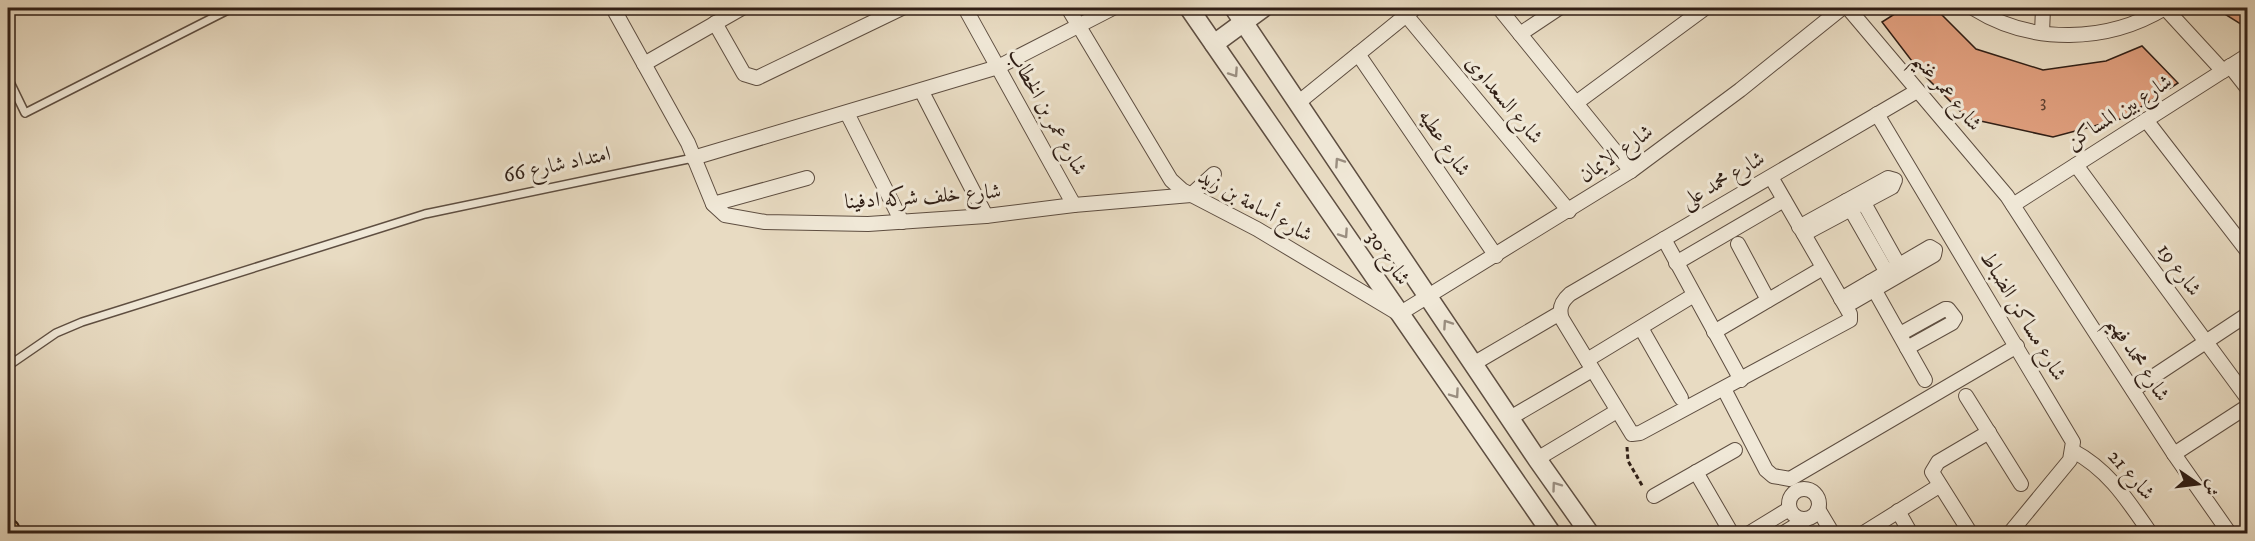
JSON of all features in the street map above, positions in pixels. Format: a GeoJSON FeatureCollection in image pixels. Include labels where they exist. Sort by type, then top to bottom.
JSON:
{"type":"FeatureCollection","features":[{"type":"Feature","properties":{"kind":"street"},"geometry":{"type":"LineString","coordinates":[[613,8],[693,158],[713,204],[807,178]]}},
{"type":"Feature","properties":{"kind":"street"},"geometry":{"type":"LineString","coordinates":[[644,64],[742,8]]}},
{"type":"Feature","properties":{"kind":"street"},"geometry":{"type":"LineString","coordinates":[[715,23],[744,74],[757,78],[902,8]]}},
{"type":"Feature","properties":{"kind":"street","name":"شارع عمر بن الخطاب"},"geometry":{"type":"LineString","coordinates":[[965,8],[1074,205]]}},
{"type":"Feature","properties":{"kind":"street","name":"شارع أسامة بن زيد"},"geometry":{"type":"LineString","coordinates":[[1068,8],[1171,180],[1191,195],[1257,229],[1399,314]]}},
{"type":"Feature","properties":{"kind":"street","name":"امتداد شارع 66"},"geometry":{"type":"LineString","coordinates":[[693,158],[922,92],[998,67],[1113,8]]}},
{"type":"Feature","properties":{"kind":"street"},"geometry":{"type":"LineString","coordinates":[[1214,44],[1239,15],[1263,8]]}},
{"type":"Feature","properties":{"kind":"street"},"geometry":{"type":"LineString","coordinates":[[1499,8],[1631,171]]}},
{"type":"Feature","properties":{"kind":"street"},"geometry":{"type":"LineString","coordinates":[[1520,34],[1559,8]]}},
{"type":"Feature","properties":{"kind":"street"},"geometry":{"type":"LineString","coordinates":[[1576,103],[1705,8]]}},
{"type":"Feature","properties":{"kind":"street","name":"شارع الايمان"},"geometry":{"type":"LineString","coordinates":[[1399,314],[1631,171],[1740,90],[1842,8]]}},
{"type":"Feature","properties":{"kind":"street","name":"شارع عمر غنيم"},"geometry":{"type":"LineString","coordinates":[[1848,8],[2013,205]]}},
{"type":"Feature","properties":{"kind":"street"},"geometry":{"type":"LineString","coordinates":[[1973,8],[1988,17],[2022,30],[2042,33],[2095,34],[2131,26],[2165,8],[2247,89]]}},
{"type":"Feature","properties":{"kind":"street"},"geometry":{"type":"LineString","coordinates":[[2042,33],[2043,8]]}},
{"type":"Feature","properties":{"kind":"street","name":"شارع 30"},"geometry":{"type":"LineString","coordinates":[[1197,11],[1214,44],[1552,534]]}},
{"type":"Feature","properties":{"kind":"street"},"geometry":{"type":"LineString","coordinates":[[1299,102],[1411,11]]}},
{"type":"Feature","properties":{"kind":"street","name":"شارع السعداوى"},"geometry":{"type":"LineString","coordinates":[[1411,11],[1569,211]]}},
{"type":"Feature","properties":{"kind":"street","name":"شارع 30"},"geometry":{"type":"LineString","coordinates":[[1239,15],[1537,459],[1590,534]]}},
{"type":"Feature","properties":{"kind":"street","name":"شارع عطيه"},"geometry":{"type":"LineString","coordinates":[[1358,54],[1496,256]]}},
{"type":"Feature","properties":{"kind":"street","name":"شارع بين المساكن"},"geometry":{"type":"LineString","coordinates":[[2013,205],[2247,55]]}},
{"type":"Feature","properties":{"kind":"street","name":"شارع محمد على"},"geometry":{"type":"LineString","coordinates":[[1473,364],[1561,316],[1564,300],[1570,294],[1917,91]]}},
{"type":"Feature","properties":{"kind":"street"},"geometry":{"type":"LineString","coordinates":[[922,92],[986,216]]}},
{"type":"Feature","properties":{"kind":"street"},"geometry":{"type":"LineString","coordinates":[[847,113],[902,222]]}},
{"type":"Feature","properties":{"kind":"street","name":"شارع مساكن الضباط"},"geometry":{"type":"LineString","coordinates":[[1877,114],[2069,433],[2073,451]]}},
{"type":"Feature","properties":{"kind":"street"},"geometry":{"type":"LineString","coordinates":[[2146,120],[2247,252]]}},
{"type":"Feature","properties":{"kind":"street","name":"شارع 19"},"geometry":{"type":"LineString","coordinates":[[2076,165],[2247,399]]}},
{"type":"Feature","properties":{"kind":"street"},"geometry":{"type":"LineString","coordinates":[[1191,195],[1214,174]]}},
{"type":"Feature","properties":{"kind":"street"},"geometry":{"type":"LineString","coordinates":[[1561,316],[1632,434],[1640,433],[1846,325],[1851,317],[1771,177]]}},
{"type":"Feature","properties":{"kind":"street","name":"شارع خلف شركه ادفينا"},"geometry":{"type":"LineString","coordinates":[[713,204],[725,215],[765,222],[868,224],[986,216],[1074,205],[1191,195]]}},
{"type":"Feature","properties":{"kind":"street"},"geometry":{"type":"LineString","coordinates":[[1802,231],[1861,198],[1895,273]]}},
{"type":"Feature","properties":{"kind":"street"},"geometry":{"type":"LineString","coordinates":[[1676,263],[1784,200]]}},
{"type":"Feature","properties":{"kind":"street"},"geometry":{"type":"LineString","coordinates":[[1848,205],[1895,273]]}},
{"type":"Feature","properties":{"kind":"street","name":"شارع محمد فهيم"},"geometry":{"type":"LineString","coordinates":[[2013,205],[2174,454],[2230,534]]}},
{"type":"Feature","properties":{"kind":"street"},"geometry":{"type":"LineString","coordinates":[[1664,239],[1741,380]]}},
{"type":"Feature","properties":{"kind":"street"},"geometry":{"type":"LineString","coordinates":[[1738,244],[1768,300]]}},
{"type":"Feature","properties":{"kind":"street"},"geometry":{"type":"LineString","coordinates":[[1714,332],[1823,268]]}},
{"type":"Feature","properties":{"kind":"street"},"geometry":{"type":"LineString","coordinates":[[1843,303],[1895,273]]}},
{"type":"Feature","properties":{"kind":"street"},"geometry":{"type":"LineString","coordinates":[[1872,286],[1925,380]]}},
{"type":"Feature","properties":{"kind":"street"},"geometry":{"type":"LineString","coordinates":[[1510,418],[1641,328],[1694,295]]}},
{"type":"Feature","properties":{"kind":"street"},"geometry":{"type":"LineString","coordinates":[[1899,334],[1945,309],[1948,309],[1955,318],[1952,323],[1907,348]]}},
{"type":"Feature","properties":{"kind":"street"},"geometry":{"type":"LineString","coordinates":[[2133,390],[2247,314]]}},
{"type":"Feature","properties":{"kind":"street"},"geometry":{"type":"LineString","coordinates":[[1641,328],[1681,398]]}},
{"type":"Feature","properties":{"kind":"street"},"geometry":{"type":"LineString","coordinates":[[1724,389],[1766,470],[1773,476],[1790,479],[2017,346]]}},
{"type":"Feature","properties":{"kind":"street"},"geometry":{"type":"LineString","coordinates":[[1966,396],[2021,484]]}},
{"type":"Feature","properties":{"kind":"street"},"geometry":{"type":"LineString","coordinates":[[2174,454],[2247,406]]}},
{"type":"Feature","properties":{"kind":"street"},"geometry":{"type":"LineString","coordinates":[[1537,459],[1617,411]]}},
{"type":"Feature","properties":{"kind":"street"},"geometry":{"type":"LineString","coordinates":[[1971,534],[1933,477],[1933,466],[1989,432]]}},
{"type":"Feature","properties":{"kind":"street"},"geometry":{"type":"LineString","coordinates":[[1654,496],[1735,450]]}},
{"type":"Feature","properties":{"kind":"street"},"geometry":{"type":"LineString","coordinates":[[2009,534],[2070,460],[2073,451]]}},
{"type":"Feature","properties":{"kind":"street","name":"شارع 21"},"geometry":{"type":"LineString","coordinates":[[2073,451],[2101,468],[2112,479],[2151,534]]}},
{"type":"Feature","properties":{"kind":"street"},"geometry":{"type":"LineString","coordinates":[[1696,472],[1732,534]]}},
{"type":"Feature","properties":{"kind":"street"},"geometry":{"type":"LineString","coordinates":[[1862,534],[1939,486]]}},
{"type":"Feature","properties":{"kind":"street"},"geometry":{"type":"LineString","coordinates":[[1804,520],[1795,517],[1790,509],[1790,497],[1804,489],[1815,493],[1818,509],[1833,534]]}},
{"type":"Feature","properties":{"kind":"street"},"geometry":{"type":"LineString","coordinates":[[1749,534],[1790,509]]}},
{"type":"Feature","properties":{"kind":"street"},"geometry":{"type":"LineString","coordinates":[[1782,534],[1815,515],[1818,509]]}},
{"type":"Feature","properties":{"kind":"street"},"geometry":{"type":"LineString","coordinates":[[1898,511],[1909,533]]}},
{"type":"Feature","properties":{"kind":"lane"},"geometry":{"type":"LineString","coordinates":[[8,78],[25,113],[232,8]]}},
{"type":"Feature","properties":{"kind":"lane","name":"امتداد شارع 66"},"geometry":{"type":"LineString","coordinates":[[8,366],[56,333],[82,322],[362,233],[425,214],[693,158]]}},
{"type":"Feature","properties":{"kind":"path"},"geometry":{"type":"LineString","coordinates":[[1629,430],[1628,462],[1643,488],[1654,496]]}},
{"type":"Feature","properties":{"kind":"building"},"geometry":{"type":"Polygon","coordinates":[[[1904,8],[1935,8],[1976,49],[2043,70],[2106,61],[2142,46],[2178,83],[2124,118],[2053,137],[1967,118],[1918,69],[1882,22],[1904,8]]]}},
{"type":"Feature","properties":{"kind":"building"},"geometry":{"type":"Polygon","coordinates":[[[2215,8],[2247,8],[2247,28],[2215,8]]]}}]}
